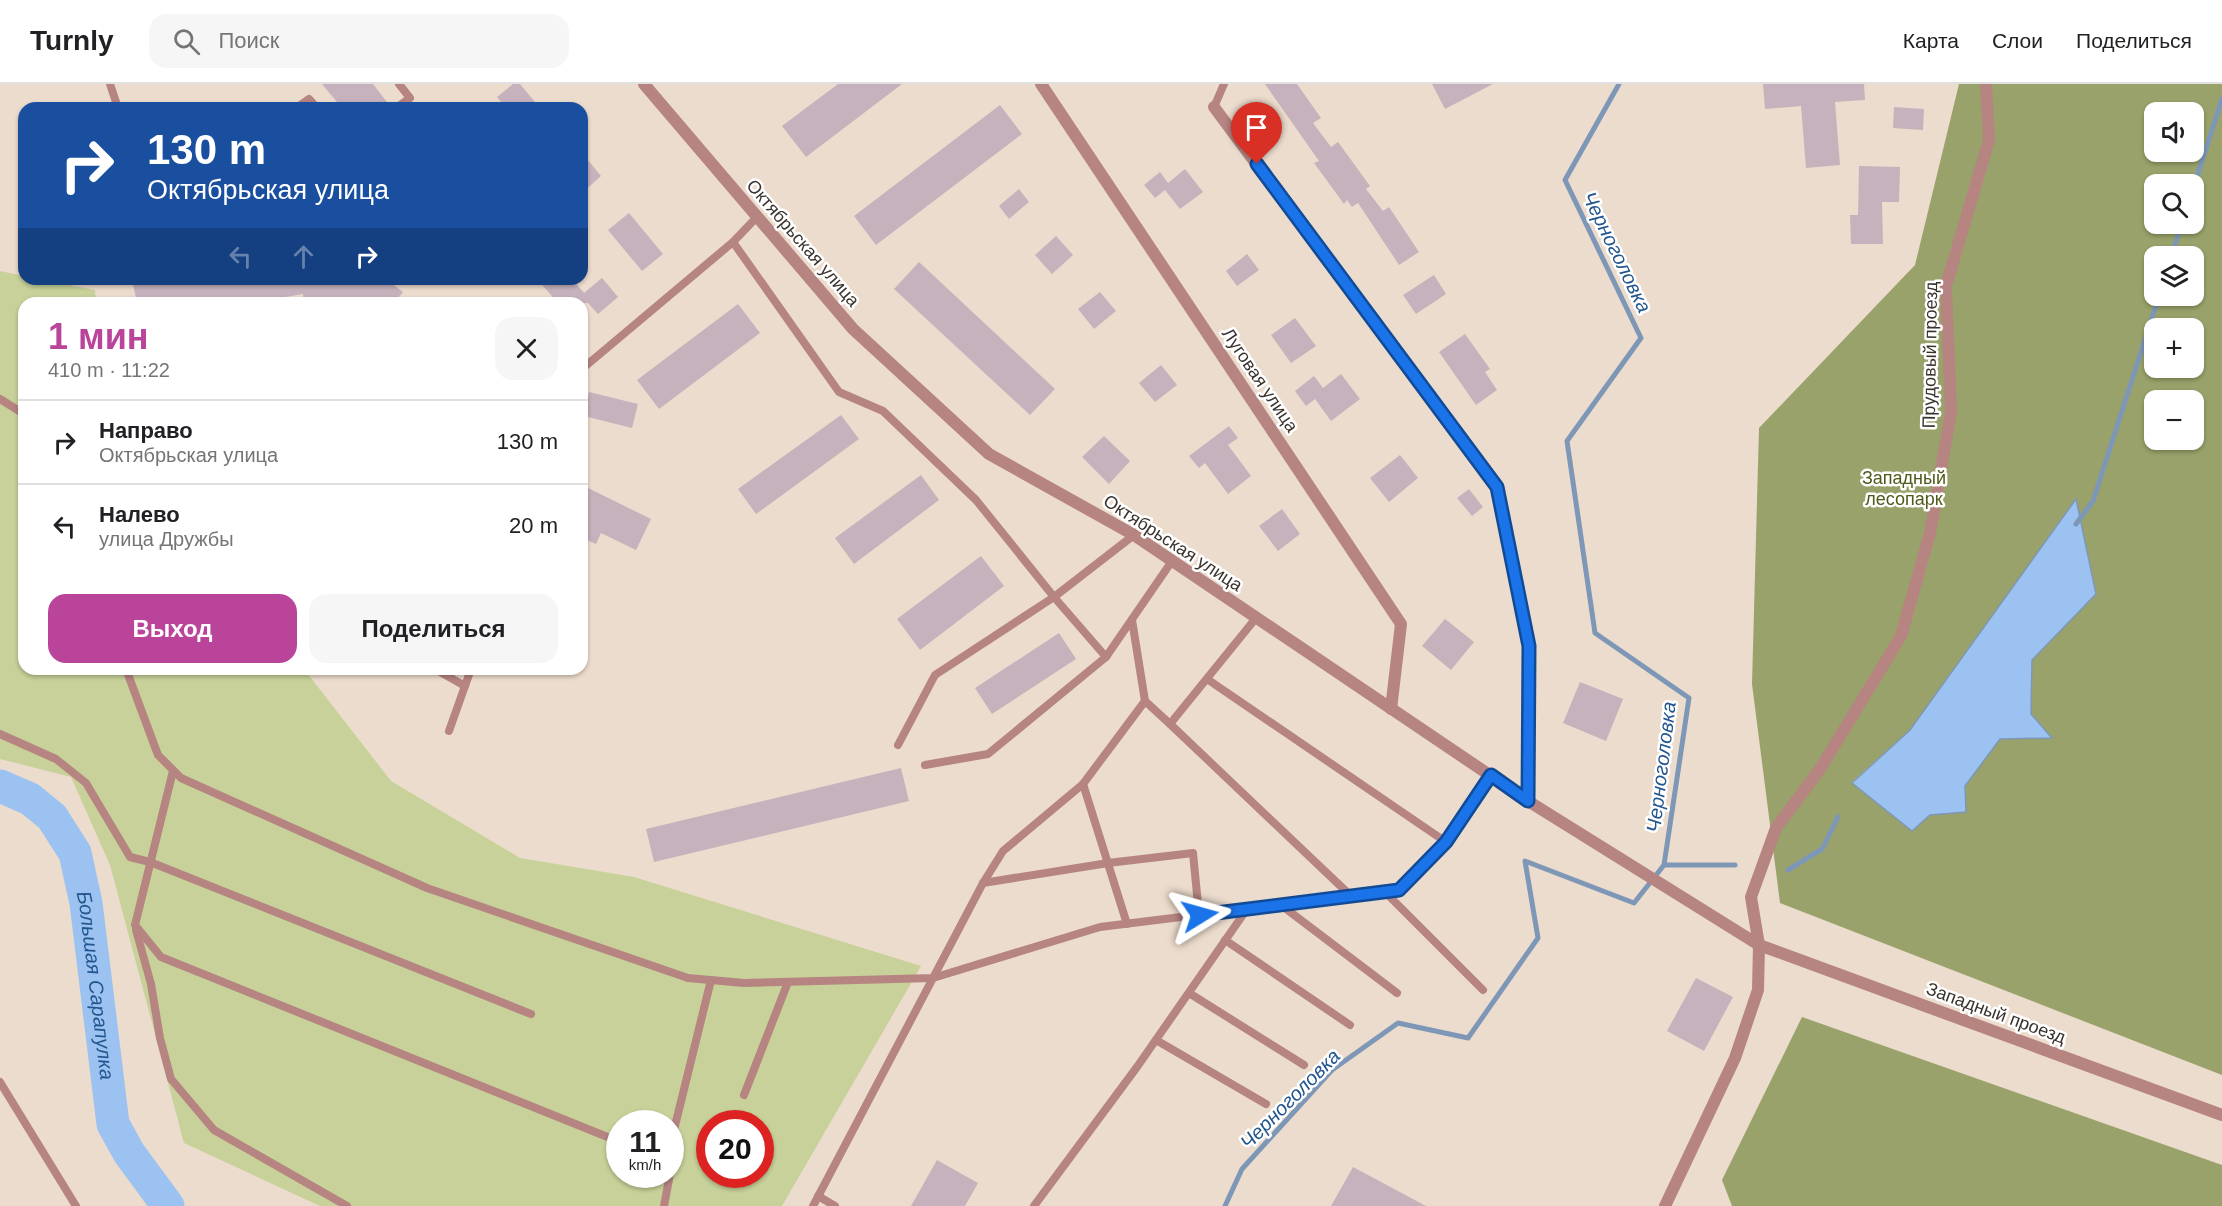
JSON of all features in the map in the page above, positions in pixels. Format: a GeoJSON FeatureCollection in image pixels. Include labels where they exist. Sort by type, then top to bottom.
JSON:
{"type":"FeatureCollection","features":[{"type":"Feature","properties":{"kind":"street","name":"Октябрьская улица"},"geometry":{"type":"LineString","coordinates":[[644,84],[853,329],[989,454],[1134,535],[1528,801],[1759,945]]}},
{"type":"Feature","properties":{"kind":"street","name":"Луговая улица"},"geometry":{"type":"LineString","coordinates":[[1041,84],[1401,624],[1392,709]]}},
{"type":"Feature","properties":{"kind":"street","name":"Прудовый проезд"},"geometry":{"type":"LineString","coordinates":[[1665,1206],[1735,1058],[1758,990],[1759,945],[1751,897],[1776,828],[1820,769],[1901,636],[1930,533],[1951,412],[1946,286],[1989,140],[1986,84]]}},
{"type":"Feature","properties":{"kind":"street"},"geometry":{"type":"LineString","coordinates":[[1214,107],[1497,487],[1529,646],[1528,801]]}},
{"type":"Feature","properties":{"kind":"street","name":"Западный проезд"},"geometry":{"type":"LineString","coordinates":[[1759,945],[2222,1115]]}},
{"type":"Feature","properties":{"kind":"lane"},"geometry":{"type":"LineString","coordinates":[[110,84],[116,102]]}},
{"type":"Feature","properties":{"kind":"lane"},"geometry":{"type":"LineString","coordinates":[[399,84],[410,98],[404,102]]}},
{"type":"Feature","properties":{"kind":"lane"},"geometry":{"type":"LineString","coordinates":[[1214,107],[1224,84]]}},
{"type":"Feature","properties":{"kind":"lane"},"geometry":{"type":"LineString","coordinates":[[588,364],[733,242],[757,216]]}},
{"type":"Feature","properties":{"kind":"lane"},"geometry":{"type":"LineString","coordinates":[[733,242],[839,392],[882,411],[976,500],[1106,657]]}},
{"type":"Feature","properties":{"kind":"lane"},"geometry":{"type":"LineString","coordinates":[[0,399],[18,410]]}},
{"type":"Feature","properties":{"kind":"lane"},"geometry":{"type":"LineString","coordinates":[[898,745],[935,675],[1054,597],[1134,535]]}},
{"type":"Feature","properties":{"kind":"lane"},"geometry":{"type":"LineString","coordinates":[[924,765],[988,754],[1106,657],[1172,561]]}},
{"type":"Feature","properties":{"kind":"lane"},"geometry":{"type":"LineString","coordinates":[[1170,724],[1256,618]]}},
{"type":"Feature","properties":{"kind":"lane"},"geometry":{"type":"LineString","coordinates":[[1132,620],[1145,701],[1351,896]]}},
{"type":"Feature","properties":{"kind":"lane"},"geometry":{"type":"LineString","coordinates":[[128,675],[158,756],[182,778],[427,888],[688,978],[744,983],[933,978],[1100,927],[1399,890],[1446,842],[1491,775]]}},
{"type":"Feature","properties":{"kind":"lane"},"geometry":{"type":"LineString","coordinates":[[446,675],[465,686]]}},
{"type":"Feature","properties":{"kind":"lane"},"geometry":{"type":"LineString","coordinates":[[448,731],[469,675]]}},
{"type":"Feature","properties":{"kind":"lane"},"geometry":{"type":"LineString","coordinates":[[1207,679],[1446,842]]}},
{"type":"Feature","properties":{"kind":"lane"},"geometry":{"type":"LineString","coordinates":[[813,1206],[983,883],[1003,851],[1083,784],[1145,701]]}},
{"type":"Feature","properties":{"kind":"lane"},"geometry":{"type":"LineString","coordinates":[[0,734],[56,759],[86,783],[130,857],[150,862],[531,1014]]}},
{"type":"Feature","properties":{"kind":"lane"},"geometry":{"type":"LineString","coordinates":[[173,771],[135,925],[151,984],[160,1038],[171,1079],[213,1130],[347,1206]]}},
{"type":"Feature","properties":{"kind":"lane"},"geometry":{"type":"LineString","coordinates":[[1083,784],[1127,924]]}},
{"type":"Feature","properties":{"kind":"lane"},"geometry":{"type":"LineString","coordinates":[[983,883],[1108,863],[1193,853],[1200,915]]}},
{"type":"Feature","properties":{"kind":"lane"},"geometry":{"type":"LineString","coordinates":[[1384,891],[1483,990]]}},
{"type":"Feature","properties":{"kind":"lane"},"geometry":{"type":"LineString","coordinates":[[1281,904],[1397,993]]}},
{"type":"Feature","properties":{"kind":"lane"},"geometry":{"type":"LineString","coordinates":[[1034,1206],[1156,1040],[1247,909]]}},
{"type":"Feature","properties":{"kind":"lane"},"geometry":{"type":"LineString","coordinates":[[135,925],[160,957],[606,1136]]}},
{"type":"Feature","properties":{"kind":"lane"},"geometry":{"type":"LineString","coordinates":[[1225,940],[1350,1025]]}},
{"type":"Feature","properties":{"kind":"lane"},"geometry":{"type":"LineString","coordinates":[[679,1110],[711,980]]}},
{"type":"Feature","properties":{"kind":"lane"},"geometry":{"type":"LineString","coordinates":[[744,1095],[788,982]]}},
{"type":"Feature","properties":{"kind":"lane"},"geometry":{"type":"LineString","coordinates":[[1189,993],[1304,1065]]}},
{"type":"Feature","properties":{"kind":"lane"},"geometry":{"type":"LineString","coordinates":[[1156,1040],[1266,1104]]}},
{"type":"Feature","properties":{"kind":"lane"},"geometry":{"type":"LineString","coordinates":[[0,1082],[76,1206]]}},
{"type":"Feature","properties":{"kind":"lane"},"geometry":{"type":"LineString","coordinates":[[663,1206],[667,1188]]}},
{"type":"Feature","properties":{"kind":"lane"},"geometry":{"type":"LineString","coordinates":[[818,1196],[835,1206]]}},
{"type":"Feature","properties":{"kind":"green space","name":"Западный лесопарк"},"geometry":{"type":"Polygon","coordinates":[[[1959,84],[2222,84],[2222,1075],[1780,903],[1752,684],[1759,428],[1915,265],[1959,84]],[[2076,500],[1910,730],[1852,782],[1929,815],[1966,812],[1965,786],[2000,739],[2031,714],[2032,660],[2096,593],[2076,500]]]}},
{"type":"Feature","properties":{"kind":"green space"},"geometry":{"type":"Polygon","coordinates":[[[0,271],[18,275],[18,285],[69,285],[95,290],[96,297],[18,297],[18,675],[309,675],[391,781],[520,858],[634,877],[921,966],[782,1206],[320,1206],[184,1143],[110,865],[71,777],[0,759],[0,271]]]}},
{"type":"Feature","properties":{"kind":"green space"},"geometry":{"type":"Polygon","coordinates":[[[1802,1017],[2222,1165],[2222,1206],[1732,1206],[1722,1180],[1802,1017]]]}},
{"type":"Feature","properties":{"kind":"water"},"geometry":{"type":"Polygon","coordinates":[[[2076,499],[2096,594],[2032,660],[2031,714],[2052,738],[2000,739],[1965,786],[1966,812],[1930,815],[1912,831],[1852,783],[1910,730],[2076,499]]]}},
{"type":"Feature","properties":{"kind":"building"},"geometry":{"type":"Polygon","coordinates":[[[322,84],[373,84],[387,102],[337,102],[322,84]]]}},
{"type":"Feature","properties":{"kind":"building"},"geometry":{"type":"Polygon","coordinates":[[[513,84],[520,84],[535,102],[501,102],[497,97],[513,84]]]}},
{"type":"Feature","properties":{"kind":"building"},"geometry":{"type":"Polygon","coordinates":[[[838,84],[902,84],[806,157],[782,126],[838,84]]]}},
{"type":"Feature","properties":{"kind":"building"},"geometry":{"type":"Polygon","coordinates":[[[1265,84],[1297,84],[1321,118],[1313,123],[1331,147],[1338,142],[1370,186],[1366,189],[1383,211],[1389,207],[1419,252],[1399,265],[1358,203],[1352,207],[1347,200],[1344,204],[1314,163],[1319,161],[1265,84]]]}},
{"type":"Feature","properties":{"kind":"building"},"geometry":{"type":"Polygon","coordinates":[[[1432,84],[1493,84],[1445,109],[1432,84]]]}},
{"type":"Feature","properties":{"kind":"building"},"geometry":{"type":"Polygon","coordinates":[[[1763,84],[1864,84],[1865,100],[1835,102],[1840,165],[1806,168],[1801,106],[1765,109],[1763,84]]]}},
{"type":"Feature","properties":{"kind":"building"},"geometry":{"type":"Polygon","coordinates":[[[1000,105],[1022,134],[876,245],[854,216],[1000,105]]]}},
{"type":"Feature","properties":{"kind":"building"},"geometry":{"type":"Polygon","coordinates":[[[1894,107],[1924,109],[1923,130],[1893,128],[1894,107]]]}},
{"type":"Feature","properties":{"kind":"building"},"geometry":{"type":"Polygon","coordinates":[[[588,160],[601,176],[588,188],[588,160]]]}},
{"type":"Feature","properties":{"kind":"building"},"geometry":{"type":"Polygon","coordinates":[[[1859,166],[1900,167],[1899,202],[1882,202],[1883,244],[1851,244],[1850,215],[1858,215],[1859,166]]]}},
{"type":"Feature","properties":{"kind":"building"},"geometry":{"type":"Polygon","coordinates":[[[1185,169],[1203,192],[1180,209],[1165,190],[1155,198],[1144,185],[1160,172],[1168,183],[1185,169]]]}},
{"type":"Feature","properties":{"kind":"building"},"geometry":{"type":"Polygon","coordinates":[[[1019,189],[1029,202],[1009,219],[999,206],[1019,189]]]}},
{"type":"Feature","properties":{"kind":"building"},"geometry":{"type":"Polygon","coordinates":[[[629,213],[663,254],[642,271],[608,230],[629,213]]]}},
{"type":"Feature","properties":{"kind":"building"},"geometry":{"type":"Polygon","coordinates":[[[1056,236],[1073,255],[1052,274],[1035,255],[1056,236]]]}},
{"type":"Feature","properties":{"kind":"building"},"geometry":{"type":"Polygon","coordinates":[[[1247,254],[1259,270],[1237,286],[1226,271],[1247,254]]]}},
{"type":"Feature","properties":{"kind":"building"},"geometry":{"type":"Polygon","coordinates":[[[919,262],[1055,389],[1030,415],[894,289],[919,262]]]}},
{"type":"Feature","properties":{"kind":"building"},"geometry":{"type":"Polygon","coordinates":[[[1434,275],[1446,294],[1416,314],[1403,295],[1434,275]]]}},
{"type":"Feature","properties":{"kind":"building"},"geometry":{"type":"Polygon","coordinates":[[[602,278],[618,297],[598,314],[588,303],[588,297],[553,297],[542,285],[577,285],[584,293],[602,278]]]}},
{"type":"Feature","properties":{"kind":"building"},"geometry":{"type":"Polygon","coordinates":[[[133,285],[394,285],[403,292],[399,297],[303,297],[303,294],[285,297],[136,297],[133,285]]]}},
{"type":"Feature","properties":{"kind":"building"},"geometry":{"type":"Polygon","coordinates":[[[1100,292],[1116,311],[1094,329],[1078,309],[1100,292]]]}},
{"type":"Feature","properties":{"kind":"building"},"geometry":{"type":"Polygon","coordinates":[[[738,304],[760,333],[659,409],[637,380],[738,304]]]}},
{"type":"Feature","properties":{"kind":"building"},"geometry":{"type":"Polygon","coordinates":[[[1295,318],[1316,346],[1291,363],[1271,335],[1295,318]]]}},
{"type":"Feature","properties":{"kind":"building"},"geometry":{"type":"Polygon","coordinates":[[[1465,334],[1490,369],[1485,372],[1497,390],[1476,405],[1439,352],[1465,334]]]}},
{"type":"Feature","properties":{"kind":"building"},"geometry":{"type":"Polygon","coordinates":[[[1161,365],[1177,385],[1155,402],[1139,383],[1161,365]]]}},
{"type":"Feature","properties":{"kind":"building"},"geometry":{"type":"Polygon","coordinates":[[[1341,374],[1360,399],[1331,421],[1315,399],[1306,406],[1295,391],[1314,376],[1323,388],[1341,374]]]}},
{"type":"Feature","properties":{"kind":"building"},"geometry":{"type":"Polygon","coordinates":[[[589,392],[638,404],[632,428],[588,417],[589,392]]]}},
{"type":"Feature","properties":{"kind":"building"},"geometry":{"type":"Polygon","coordinates":[[[841,415],[859,439],[756,514],[738,489],[841,415]]]}},
{"type":"Feature","properties":{"kind":"building"},"geometry":{"type":"Polygon","coordinates":[[[1229,426],[1238,438],[1228,445],[1251,476],[1228,494],[1205,463],[1199,468],[1189,456],[1229,426]]]}},
{"type":"Feature","properties":{"kind":"building"},"geometry":{"type":"Polygon","coordinates":[[[1104,436],[1130,461],[1109,484],[1082,457],[1104,436]]]}},
{"type":"Feature","properties":{"kind":"building"},"geometry":{"type":"Polygon","coordinates":[[[1400,455],[1418,478],[1389,502],[1370,478],[1400,455]]]}},
{"type":"Feature","properties":{"kind":"building"},"geometry":{"type":"Polygon","coordinates":[[[921,475],[939,500],[854,564],[835,538],[921,475]]]}},
{"type":"Feature","properties":{"kind":"building"},"geometry":{"type":"Polygon","coordinates":[[[588,488],[651,519],[636,550],[601,533],[596,544],[588,541],[588,488]]]}},
{"type":"Feature","properties":{"kind":"building"},"geometry":{"type":"Polygon","coordinates":[[[1469,489],[1483,507],[1472,516],[1457,498],[1469,489]]]}},
{"type":"Feature","properties":{"kind":"building"},"geometry":{"type":"Polygon","coordinates":[[[1282,509],[1300,534],[1278,551],[1259,526],[1282,509]]]}},
{"type":"Feature","properties":{"kind":"building"},"geometry":{"type":"Polygon","coordinates":[[[981,556],[1004,586],[920,650],[897,619],[981,556]]]}},
{"type":"Feature","properties":{"kind":"building"},"geometry":{"type":"Polygon","coordinates":[[[1445,619],[1474,642],[1451,670],[1422,646],[1445,619]]]}},
{"type":"Feature","properties":{"kind":"building"},"geometry":{"type":"Polygon","coordinates":[[[1059,633],[1076,659],[992,714],[975,688],[1059,633]]]}},
{"type":"Feature","properties":{"kind":"building"},"geometry":{"type":"Polygon","coordinates":[[[1580,682],[1623,699],[1606,741],[1563,723],[1580,682]]]}},
{"type":"Feature","properties":{"kind":"building"},"geometry":{"type":"Polygon","coordinates":[[[901,768],[909,801],[654,862],[646,829],[901,768]]]}},
{"type":"Feature","properties":{"kind":"building"},"geometry":{"type":"Polygon","coordinates":[[[1696,978],[1733,997],[1704,1051],[1667,1031],[1696,978]]]}},
{"type":"Feature","properties":{"kind":"building"},"geometry":{"type":"Polygon","coordinates":[[[937,1160],[978,1183],[965,1206],[911,1206],[937,1160]]]}},
{"type":"Feature","properties":{"kind":"building"},"geometry":{"type":"Polygon","coordinates":[[[1353,1167],[1426,1206],[1331,1206],[1353,1167]]]}},
{"type":"Feature","properties":{"kind":"waterway","name":"Черноголовка"},"geometry":{"type":"LineString","coordinates":[[1225,1206],[1242,1169],[1332,1070],[1398,1023],[1468,1038],[1538,938],[1525,861],[1634,903],[1664,865],[1689,698],[1595,633],[1567,441],[1641,338],[1565,180],[1619,84]]}},
{"type":"Feature","properties":{"kind":"waterway"},"geometry":{"type":"LineString","coordinates":[[2198,174],[2222,99]]}},
{"type":"Feature","properties":{"kind":"waterway"},"geometry":{"type":"LineString","coordinates":[[2174,246],[2179,234]]}},
{"type":"Feature","properties":{"kind":"waterway"},"geometry":{"type":"LineString","coordinates":[[2076,524],[2093,501],[2156,306]]}},
{"type":"Feature","properties":{"kind":"waterway","name":"Большая Сарапулка"},"geometry":{"type":"LineString","coordinates":[[0,786],[30,799],[52,817],[75,853],[86,903],[113,1124],[129,1153],[168,1206]]}},
{"type":"Feature","properties":{"kind":"waterway"},"geometry":{"type":"LineString","coordinates":[[1788,870],[1822,849],[1838,817]]}},
{"type":"Feature","properties":{"kind":"waterway"},"geometry":{"type":"LineString","coordinates":[[1664,865],[1735,865]]}},
{"type":"Feature","properties":{"kind":"route"},"geometry":{"type":"LineString","coordinates":[[1200,915],[1399,890],[1446,842],[1491,775],[1528,801],[1529,646],[1497,487],[1257,164]]}}]}
